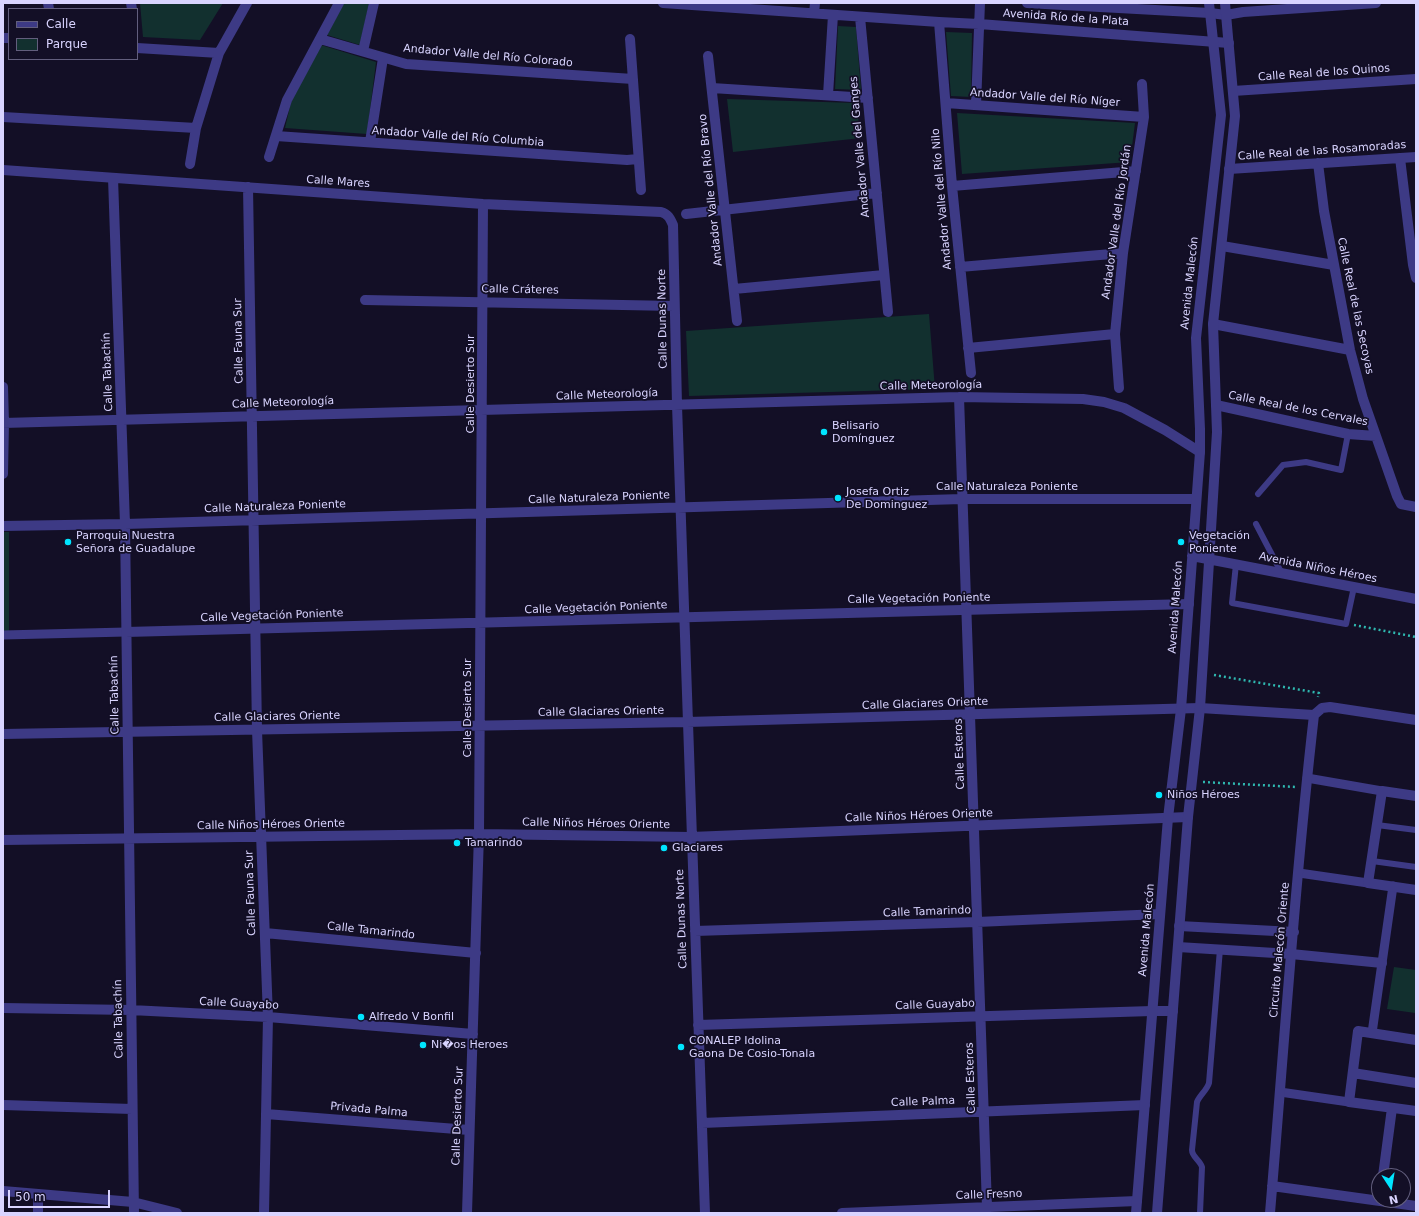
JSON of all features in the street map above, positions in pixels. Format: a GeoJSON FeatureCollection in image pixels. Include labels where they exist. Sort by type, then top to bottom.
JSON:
{"type":"FeatureCollection","features":[{"type":"Feature","properties":{"kind":"street"},"geometry":{"type":"LineString","coordinates":[[190,164],[196,128],[219,53],[247,3]]}},
{"type":"Feature","properties":{"kind":"street"},"geometry":{"type":"LineString","coordinates":[[269,157],[287,100],[339,3]]}},
{"type":"Feature","properties":{"kind":"street"},"geometry":{"type":"LineString","coordinates":[[364,51],[374,3]]}},
{"type":"Feature","properties":{"kind":"street","name":"Avenida Río de la Plata"},"geometry":{"type":"LineString","coordinates":[[663,3],[814,8],[832,15],[979,24],[1228,43]]}},
{"type":"Feature","properties":{"kind":"street"},"geometry":{"type":"LineString","coordinates":[[976,105],[980,3]]}},
{"type":"Feature","properties":{"kind":"street","name":"Avenida Río de la Plata"},"geometry":{"type":"LineString","coordinates":[[1027,3],[1209,8],[1226,15],[1310,5],[1376,3]]}},
{"type":"Feature","properties":{"kind":"street"},"geometry":{"type":"LineString","coordinates":[[1157,1213],[1188,817],[1200,708],[1217,432],[1213,324],[1235,116],[1225,3]]}},
{"type":"Feature","properties":{"kind":"street","name":"Avenida Malecón"},"geometry":{"type":"LineString","coordinates":[[1136,1213],[1168,818],[1181,708],[1200,452],[1196,338],[1221,115],[1209,8]]}},
{"type":"Feature","properties":{"kind":"street"},"geometry":{"type":"LineString","coordinates":[[828,95],[832,15]]}},
{"type":"Feature","properties":{"kind":"street","name":"Andador Valle del Ganges"},"geometry":{"type":"LineString","coordinates":[[860,17],[888,312]]}},
{"type":"Feature","properties":{"kind":"street","name":"Andador Valle del Río Nilo"},"geometry":{"type":"LineString","coordinates":[[938,22],[952,186],[971,373]]}},
{"type":"Feature","properties":{"kind":"street","name":"Andador Valle del Río Colorado"},"geometry":{"type":"LineString","coordinates":[[320,39],[406,64],[632,79]]}},
{"type":"Feature","properties":{"kind":"street"},"geometry":{"type":"LineString","coordinates":[[630,39],[641,190]]}},
{"type":"Feature","properties":{"kind":"street"},"geometry":{"type":"LineString","coordinates":[[138,48],[219,53]]}},
{"type":"Feature","properties":{"kind":"street","name":"Andador Valle del Río Bravo"},"geometry":{"type":"LineString","coordinates":[[708,56],[737,321]]}},
{"type":"Feature","properties":{"kind":"street"},"geometry":{"type":"LineString","coordinates":[[370,142],[383,58]]}},
{"type":"Feature","properties":{"kind":"street","name":"Calle Real de los Quinos"},"geometry":{"type":"LineString","coordinates":[[1233,91],[1416,79]]}},
{"type":"Feature","properties":{"kind":"street","name":"Andador Valle del Río Jordán"},"geometry":{"type":"LineString","coordinates":[[1119,388],[1116,334],[1123,254],[1144,117],[1142,84]]}},
{"type":"Feature","properties":{"kind":"street"},"geometry":{"type":"LineString","coordinates":[[712,88],[868,98]]}},
{"type":"Feature","properties":{"kind":"street","name":"Andador Valle del Río Níger"},"geometry":{"type":"LineString","coordinates":[[946,103],[1144,117]]}},
{"type":"Feature","properties":{"kind":"street"},"geometry":{"type":"LineString","coordinates":[[3,117],[196,128]]}},
{"type":"Feature","properties":{"kind":"street","name":"Andador Valle del Río Columbia"},"geometry":{"type":"LineString","coordinates":[[276,136],[627,160],[638,159]]}},
{"type":"Feature","properties":{"kind":"street","name":"Calle Real de las Rosamoradas"},"geometry":{"type":"LineString","coordinates":[[1229,169],[1416,157]]}},
{"type":"Feature","properties":{"kind":"street"},"geometry":{"type":"LineString","coordinates":[[1400,158],[1413,265],[1416,278]]}},
{"type":"Feature","properties":{"kind":"street","name":"Calle Real de las Secoyas"},"geometry":{"type":"LineString","coordinates":[[1318,163],[1324,211],[1350,350],[1376,436],[1399,500],[1416,507]]}},
{"type":"Feature","properties":{"kind":"street","name":"Calle Mares"},"geometry":{"type":"LineString","coordinates":[[3,170],[483,204],[661,212],[669,217]]}},
{"type":"Feature","properties":{"kind":"street"},"geometry":{"type":"LineString","coordinates":[[952,186],[1136,171]]}},
{"type":"Feature","properties":{"kind":"street","name":"Calle Tabachín"},"geometry":{"type":"LineString","coordinates":[[113,178],[125,524],[134,1213]]}},
{"type":"Feature","properties":{"kind":"street","name":"Calle Fauna Sur"},"geometry":{"type":"LineString","coordinates":[[248,187],[257,730],[268,1017],[264,1213]]}},
{"type":"Feature","properties":{"kind":"street"},"geometry":{"type":"LineString","coordinates":[[686,214],[877,193]]}},
{"type":"Feature","properties":{"kind":"street","name":"Calle Desierto Sur"},"geometry":{"type":"LineString","coordinates":[[467,1213],[479,834],[483,204]]}},
{"type":"Feature","properties":{"kind":"street","name":"Calle Dunas Norte"},"geometry":{"type":"LineString","coordinates":[[669,217],[673,225],[680,507],[705,1213]]}},
{"type":"Feature","properties":{"kind":"street"},"geometry":{"type":"LineString","coordinates":[[1222,246],[1334,265]]}},
{"type":"Feature","properties":{"kind":"street"},"geometry":{"type":"LineString","coordinates":[[960,267],[1123,254]]}},
{"type":"Feature","properties":{"kind":"street"},"geometry":{"type":"LineString","coordinates":[[734,289],[884,275]]}},
{"type":"Feature","properties":{"kind":"street","name":"Calle Cráteres"},"geometry":{"type":"LineString","coordinates":[[365,300],[674,306]]}},
{"type":"Feature","properties":{"kind":"street"},"geometry":{"type":"LineString","coordinates":[[1213,324],[1350,350]]}},
{"type":"Feature","properties":{"kind":"street"},"geometry":{"type":"LineString","coordinates":[[968,348],[1116,334]]}},
{"type":"Feature","properties":{"kind":"street"},"geometry":{"type":"LineString","coordinates":[[3,387],[3,474]]}},
{"type":"Feature","properties":{"kind":"street","name":"Calle Meteorología"},"geometry":{"type":"LineString","coordinates":[[4,423],[959,397],[1083,399],[1104,402],[1124,408],[1165,430],[1200,452]]}},
{"type":"Feature","properties":{"kind":"street","name":"Calle Esteros"},"geometry":{"type":"LineString","coordinates":[[959,397],[987,1207]]}},
{"type":"Feature","properties":{"kind":"street","name":"Calle Real de los Cervales"},"geometry":{"type":"LineString","coordinates":[[1216,405],[1348,434],[1376,436]]}},
{"type":"Feature","properties":{"kind":"street","name":"Calle Naturaleza Poniente"},"geometry":{"type":"LineString","coordinates":[[3,526],[125,524],[962,499],[1196,499]]}},
{"type":"Feature","properties":{"kind":"street","name":"Avenida Niños Héroes"},"geometry":{"type":"LineString","coordinates":[[1192,556],[1416,599]]}},
{"type":"Feature","properties":{"kind":"street","name":"Calle Vegetación Poniente"},"geometry":{"type":"LineString","coordinates":[[3,635],[1189,604]]}},
{"type":"Feature","properties":{"kind":"street"},"geometry":{"type":"LineString","coordinates":[[1314,715],[1322,708],[1330,706],[1416,720]]}},
{"type":"Feature","properties":{"kind":"street","name":"Calle Glaciares Oriente"},"geometry":{"type":"LineString","coordinates":[[3,734],[688,722],[1181,708],[1314,715]]}},
{"type":"Feature","properties":{"kind":"street","name":"Circuito Malecón Oriente"},"geometry":{"type":"LineString","coordinates":[[1270,1213],[1291,954],[1314,715]]}},
{"type":"Feature","properties":{"kind":"street"},"geometry":{"type":"LineString","coordinates":[[1307,783],[1382,790],[1416,796]]}},
{"type":"Feature","properties":{"kind":"street"},"geometry":{"type":"LineString","coordinates":[[1368,883],[1382,790]]}},
{"type":"Feature","properties":{"kind":"street","name":"Calle Niños Héroes Oriente"},"geometry":{"type":"LineString","coordinates":[[3,840],[261,838],[479,834],[691,837],[1188,817]]}},
{"type":"Feature","properties":{"kind":"street"},"geometry":{"type":"LineString","coordinates":[[1299,873],[1416,890]]}},
{"type":"Feature","properties":{"kind":"street"},"geometry":{"type":"LineString","coordinates":[[1372,1033],[1393,886]]}},
{"type":"Feature","properties":{"kind":"street","name":"Calle Tamarindo"},"geometry":{"type":"LineString","coordinates":[[695,932],[1160,914]]}},
{"type":"Feature","properties":{"kind":"street"},"geometry":{"type":"LineString","coordinates":[[1179,926],[1294,932]]}},
{"type":"Feature","properties":{"kind":"street","name":"Calle Tamarindo"},"geometry":{"type":"LineString","coordinates":[[265,933],[476,954]]}},
{"type":"Feature","properties":{"kind":"street"},"geometry":{"type":"LineString","coordinates":[[1178,947],[1291,954],[1382,963]]}},
{"type":"Feature","properties":{"kind":"street","name":"Calle Guayabo"},"geometry":{"type":"LineString","coordinates":[[3,1008],[131,1010],[268,1017],[473,1034]]}},
{"type":"Feature","properties":{"kind":"street","name":"Calle Guayabo"},"geometry":{"type":"LineString","coordinates":[[698,1025],[1173,1011]]}},
{"type":"Feature","properties":{"kind":"street"},"geometry":{"type":"LineString","coordinates":[[1349,1102],[1358,1031],[1416,1040]]}},
{"type":"Feature","properties":{"kind":"street"},"geometry":{"type":"LineString","coordinates":[[1353,1073],[1416,1083]]}},
{"type":"Feature","properties":{"kind":"street"},"geometry":{"type":"LineString","coordinates":[[1280,1092],[1416,1111]]}},
{"type":"Feature","properties":{"kind":"street"},"geometry":{"type":"LineString","coordinates":[[3,1105],[132,1109]]}},
{"type":"Feature","properties":{"kind":"street","name":"Calle Palma"},"geometry":{"type":"LineString","coordinates":[[702,1124],[1145,1105]]}},
{"type":"Feature","properties":{"kind":"street"},"geometry":{"type":"LineString","coordinates":[[1384,1168],[1392,1108]]}},
{"type":"Feature","properties":{"kind":"street","name":"Privada Palma"},"geometry":{"type":"LineString","coordinates":[[266,1114],[469,1130]]}},
{"type":"Feature","properties":{"kind":"street"},"geometry":{"type":"LineString","coordinates":[[1272,1186],[1371,1199]]}},
{"type":"Feature","properties":{"kind":"street"},"geometry":{"type":"LineString","coordinates":[[3,1192],[133,1202],[177,1213]]}},
{"type":"Feature","properties":{"kind":"street"},"geometry":{"type":"LineString","coordinates":[[38,1194],[38,1213]]}},
{"type":"Feature","properties":{"kind":"street","name":"Calle Fresno"},"geometry":{"type":"LineString","coordinates":[[842,1213],[1137,1200]]}},
{"type":"Feature","properties":{"kind":"lane"},"geometry":{"type":"LineString","coordinates":[[1258,494],[1283,465],[1306,462],[1341,470],[1348,434]]}},
{"type":"Feature","properties":{"kind":"lane"},"geometry":{"type":"LineString","coordinates":[[1256,524],[1281,572]]}},
{"type":"Feature","properties":{"kind":"lane"},"geometry":{"type":"LineString","coordinates":[[1236,564],[1232,603],[1346,624],[1354,587]]}},
{"type":"Feature","properties":{"kind":"lane"},"geometry":{"type":"LineString","coordinates":[[1377,825],[1416,830]]}},
{"type":"Feature","properties":{"kind":"lane"},"geometry":{"type":"LineString","coordinates":[[1372,860],[1416,867]]}},
{"type":"Feature","properties":{"kind":"lane"},"geometry":{"type":"LineString","coordinates":[[1200,1213],[1202,1167],[1193,1155],[1192,1150],[1197,1102],[1209,1083],[1220,949]]}},
{"type":"Feature","properties":{"kind":"path"},"geometry":{"type":"LineString","coordinates":[[1346,624],[1416,637]]}},
{"type":"Feature","properties":{"kind":"path"},"geometry":{"type":"LineString","coordinates":[[1202,673],[1319,693],[1314,715]]}},
{"type":"Feature","properties":{"kind":"path"},"geometry":{"type":"LineString","coordinates":[[1192,781],[1307,783]]}},
{"type":"Feature","properties":{"kind":"green space"},"geometry":{"type":"Polygon","coordinates":[[[140,3],[223,3],[200,40],[143,37],[140,3]]]}},
{"type":"Feature","properties":{"kind":"green space"},"geometry":{"type":"Polygon","coordinates":[[[344,3],[369,3],[360,45],[327,35],[344,3]]]}},
{"type":"Feature","properties":{"kind":"green space"},"geometry":{"type":"Polygon","coordinates":[[[838,26],[856,27],[861,90],[835,89],[838,26]]]}},
{"type":"Feature","properties":{"kind":"green space"},"geometry":{"type":"Polygon","coordinates":[[[946,32],[972,33],[971,97],[951,96],[946,32]]]}},
{"type":"Feature","properties":{"kind":"green space"},"geometry":{"type":"Polygon","coordinates":[[[321,45],[376,62],[367,134],[285,128],[291,102],[321,45]]]}},
{"type":"Feature","properties":{"kind":"green space"},"geometry":{"type":"Polygon","coordinates":[[[727,99],[856,103],[861,138],[733,152],[727,99]]]}},
{"type":"Feature","properties":{"kind":"green space"},"geometry":{"type":"Polygon","coordinates":[[[957,113],[1135,123],[1130,162],[962,174],[957,113]]]}},
{"type":"Feature","properties":{"kind":"green space"},"geometry":{"type":"Polygon","coordinates":[[[929,314],[935,389],[689,396],[686,331],[929,314]]]}},
{"type":"Feature","properties":{"kind":"green space"},"geometry":{"type":"Polygon","coordinates":[[[3,532],[9,532],[9,632],[3,632],[3,532]]]}},
{"type":"Feature","properties":{"kind":"green space"},"geometry":{"type":"Polygon","coordinates":[[[1394,967],[1416,970],[1415,1013],[1387,1009],[1394,967]]]}},
{"type":"Feature","properties":{"kind":"place","name":"Belisario Domínguez"},"geometry":{"type":"Point","coordinates":[824,432]}},
{"type":"Feature","properties":{"kind":"place","name":"Josefa Ortiz De Dominguez"},"geometry":{"type":"Point","coordinates":[838,498]}},
{"type":"Feature","properties":{"kind":"place","name":"Parroquia Nuestra Señora de Guadalupe"},"geometry":{"type":"Point","coordinates":[68,542]}},
{"type":"Feature","properties":{"kind":"place","name":"Vegetación Poniente"},"geometry":{"type":"Point","coordinates":[1181,542]}},
{"type":"Feature","properties":{"kind":"place","name":"Niños Héroes"},"geometry":{"type":"Point","coordinates":[1159,795]}},
{"type":"Feature","properties":{"kind":"place","name":"Tamarindo"},"geometry":{"type":"Point","coordinates":[457,843]}},
{"type":"Feature","properties":{"kind":"place","name":"Glaciares"},"geometry":{"type":"Point","coordinates":[664,848]}},
{"type":"Feature","properties":{"kind":"place","name":"Alfredo V Bonfil"},"geometry":{"type":"Point","coordinates":[361,1017]}},
{"type":"Feature","properties":{"kind":"place","name":"Ni�os Heroes"},"geometry":{"type":"Point","coordinates":[423,1045]}},
{"type":"Feature","properties":{"kind":"place","name":"CONALEP Idolina Gaona De Cosio-Tonala"},"geometry":{"type":"Point","coordinates":[681,1047]}}]}
